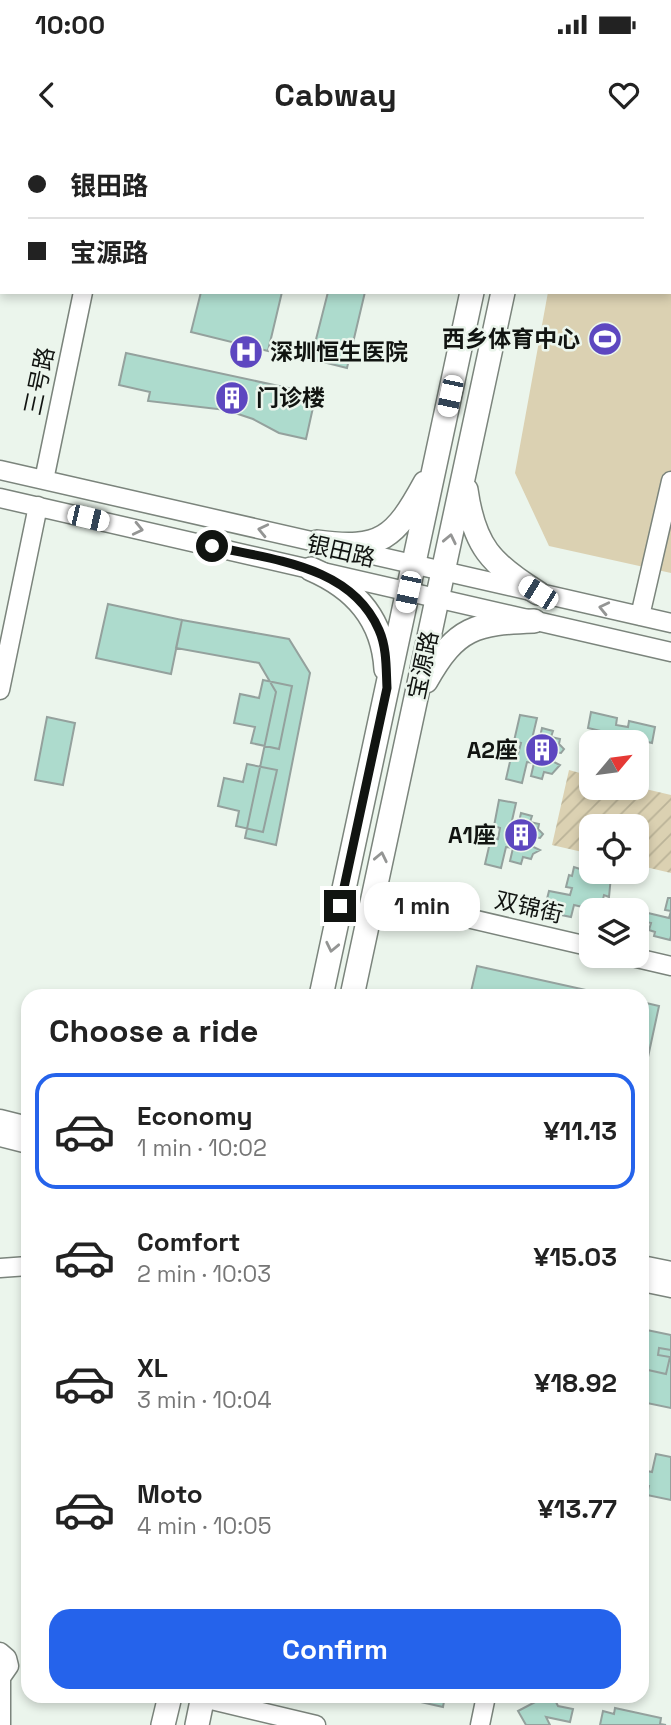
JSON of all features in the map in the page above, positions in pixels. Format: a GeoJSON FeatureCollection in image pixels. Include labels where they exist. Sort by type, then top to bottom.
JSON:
{"type":"FeatureCollection","features":[{"type":"Feature","properties":{"kind":"main road","name":"宝源路"},"geometry":{"type":"LineString","coordinates":[[322,989],[472,294]]}},
{"type":"Feature","properties":{"kind":"main road","name":"宝源路"},"geometry":{"type":"LineString","coordinates":[[353,989],[503,294]]}},
{"type":"Feature","properties":{"kind":"main road"},"geometry":{"type":"LineString","coordinates":[[317,542],[349,547],[385,537],[408,512],[440,448]]}},
{"type":"Feature","properties":{"kind":"main road"},"geometry":{"type":"LineString","coordinates":[[463,476],[470,520],[484,550],[504,571],[538,593]]}},
{"type":"Feature","properties":{"kind":"main road"},"geometry":{"type":"LineString","coordinates":[[311,569],[348,590],[371,614],[385,652],[387,688]]}},
{"type":"Feature","properties":{"kind":"main road"},"geometry":{"type":"LineString","coordinates":[[415,702],[443,653],[469,631],[484,624],[534,621]]}},
{"type":"Feature","properties":{"kind":"main road"},"geometry":{"type":"LineString","coordinates":[[163,1725],[168,1703]]}},
{"type":"Feature","properties":{"kind":"main road"},"geometry":{"type":"LineString","coordinates":[[197,1725],[202,1703]]}},
{"type":"Feature","properties":{"kind":"street","name":"三号路"},"geometry":{"type":"LineString","coordinates":[[44,480],[83,294]]}},
{"type":"Feature","properties":{"kind":"street","name":"银田路"},"geometry":{"type":"LineString","coordinates":[[0,470],[671,623]]}},
{"type":"Feature","properties":{"kind":"street"},"geometry":{"type":"LineString","coordinates":[[640,616],[671,481]]}},
{"type":"Feature","properties":{"kind":"street","name":"银田路"},"geometry":{"type":"LineString","coordinates":[[0,498],[671,652]]}},
{"type":"Feature","properties":{"kind":"street"},"geometry":{"type":"LineString","coordinates":[[0,690],[38,506]]}},
{"type":"Feature","properties":{"kind":"street","name":"双锦街"},"geometry":{"type":"LineString","coordinates":[[373,896],[579,944]]}},
{"type":"Feature","properties":{"kind":"street"},"geometry":{"type":"LineString","coordinates":[[649,960],[671,965]]}},
{"type":"Feature","properties":{"kind":"street"},"geometry":{"type":"LineString","coordinates":[[0,1119],[21,1124]]}},
{"type":"Feature","properties":{"kind":"street"},"geometry":{"type":"LineString","coordinates":[[0,1138],[21,1142]]}},
{"type":"Feature","properties":{"kind":"street"},"geometry":{"type":"LineString","coordinates":[[0,1268],[21,1266]]}},
{"type":"Feature","properties":{"kind":"street"},"geometry":{"type":"LineString","coordinates":[[649,1266],[671,1271]]}},
{"type":"Feature","properties":{"kind":"street"},"geometry":{"type":"LineString","coordinates":[[649,1283],[671,1288]]}},
{"type":"Feature","properties":{"kind":"street"},"geometry":{"type":"LineString","coordinates":[[0,1652],[7,1658],[9,1666],[0,1679],[1,1725]]}},
{"type":"Feature","properties":{"kind":"street"},"geometry":{"type":"LineString","coordinates":[[227,1703],[316,1725]]}},
{"type":"Feature","properties":{"kind":"street"},"geometry":{"type":"LineString","coordinates":[[480,1725],[485,1703]]}},
{"type":"Feature","properties":{"kind":"shaded area","name":"西乡体育中心"},"geometry":{"type":"Polygon","coordinates":[[[548,294],[671,294],[671,573],[549,546],[515,473],[548,294]]]}},
{"type":"Feature","properties":{"kind":"shaded area"},"geometry":{"type":"Polygon","coordinates":[[[569,770],[579,773],[579,800],[649,800],[649,790],[671,795],[671,873],[649,868],[649,814],[579,814],[579,851],[552,845],[569,770]]]}},
{"type":"Feature","properties":{"kind":"building"},"geometry":{"type":"Polygon","coordinates":[[[200,294],[282,294],[268,351],[191,332],[200,294]]]}},
{"type":"Feature","properties":{"kind":"building"},"geometry":{"type":"Polygon","coordinates":[[[327,294],[365,294],[347,368],[311,359],[327,294]]]}},
{"type":"Feature","properties":{"kind":"building","name":"门诊楼"},"geometry":{"type":"Polygon","coordinates":[[[126,353],[316,394],[306,439],[279,433],[253,419],[226,410],[148,401],[150,392],[119,385],[126,353]]]}},
{"type":"Feature","properties":{"kind":"building"},"geometry":{"type":"Polygon","coordinates":[[[108,604],[182,620],[171,674],[96,658],[108,604]]]}},
{"type":"Feature","properties":{"kind":"building"},"geometry":{"type":"Polygon","coordinates":[[[182,620],[289,639],[310,673],[276,845],[245,838],[276,692],[259,663],[176,648],[182,620]]]}},
{"type":"Feature","properties":{"kind":"building"},"geometry":{"type":"Polygon","coordinates":[[[263,680],[292,686],[279,749],[251,743],[255,727],[234,723],[240,694],[259,698],[263,680]]]}},
{"type":"Feature","properties":{"kind":"building"},"geometry":{"type":"Polygon","coordinates":[[[591,712],[617,718],[616,725],[628,727],[629,721],[655,727],[652,743],[649,742],[649,730],[588,728],[591,712]]]}},
{"type":"Feature","properties":{"kind":"building","name":"A2座"},"geometry":{"type":"Polygon","coordinates":[[[520,715],[537,718],[532,739],[539,741],[542,728],[553,731],[551,737],[560,739],[559,744],[564,749],[561,753],[548,751],[546,758],[560,765],[552,774],[544,772],[542,779],[531,776],[534,763],[527,762],[522,783],[506,779],[512,753],[518,754],[521,743],[514,741],[520,715]]]}},
{"type":"Feature","properties":{"kind":"building"},"geometry":{"type":"Polygon","coordinates":[[[47,717],[75,723],[63,785],[35,780],[47,717]]]}},
{"type":"Feature","properties":{"kind":"building"},"geometry":{"type":"Polygon","coordinates":[[[247,764],[277,770],[263,832],[236,826],[239,811],[218,806],[224,778],[243,782],[247,764]]]}},
{"type":"Feature","properties":{"kind":"building","name":"A1座"},"geometry":{"type":"Polygon","coordinates":[[[499,800],[516,803],[511,825],[518,826],[521,813],[532,816],[530,822],[539,824],[538,829],[543,834],[540,838],[527,836],[525,843],[540,850],[533,854],[531,859],[523,857],[521,864],[510,861],[513,848],[506,847],[501,868],[485,864],[491,838],[498,839],[500,828],[494,826],[499,800]]]}},
{"type":"Feature","properties":{"kind":"building"},"geometry":{"type":"Polygon","coordinates":[[[574,867],[579,869],[579,884],[610,884],[609,897],[604,895],[603,898],[579,898],[579,906],[574,905],[571,917],[556,914],[557,909],[550,907],[552,901],[547,899],[549,891],[570,895],[572,888],[566,887],[574,867]]]}},
{"type":"Feature","properties":{"kind":"building"},"geometry":{"type":"Polygon","coordinates":[[[668,898],[671,898],[671,911],[665,910],[668,898]]]}},
{"type":"Feature","properties":{"kind":"building"},"geometry":{"type":"Polygon","coordinates":[[[671,911],[670,940],[654,936],[655,932],[649,930],[649,913],[669,918],[671,911]]]}},
{"type":"Feature","properties":{"kind":"building"},"geometry":{"type":"Polygon","coordinates":[[[477,966],[581,989],[472,989],[477,966]]]}},
{"type":"Feature","properties":{"kind":"building"},"geometry":{"type":"Polygon","coordinates":[[[649,1004],[659,1006],[649,1052],[649,1004]]]}},
{"type":"Feature","properties":{"kind":"building"},"geometry":{"type":"Polygon","coordinates":[[[649,1330],[671,1335],[671,1408],[649,1403],[649,1330]]]}},
{"type":"Feature","properties":{"kind":"building"},"geometry":{"type":"Polygon","coordinates":[[[649,1330],[671,1335],[671,1350],[659,1348],[658,1355],[670,1357],[666,1374],[649,1370],[649,1330]]]}},
{"type":"Feature","properties":{"kind":"building"},"geometry":{"type":"Polygon","coordinates":[[[656,1454],[671,1457],[671,1500],[649,1495],[649,1471],[652,1472],[656,1454]]]}},
{"type":"Feature","properties":{"kind":"building"},"geometry":{"type":"Polygon","coordinates":[[[425,1703],[444,1703],[443,1707],[425,1703]]]}},
{"type":"Feature","properties":{"kind":"building"},"geometry":{"type":"Polygon","coordinates":[[[533,1703],[556,1703],[558,1706],[573,1709],[570,1722],[546,1717],[550,1725],[526,1725],[518,1711],[533,1703]]]}},
{"type":"Feature","properties":{"kind":"building"},"geometry":{"type":"Polygon","coordinates":[[[615,1708],[661,1718],[660,1724],[666,1725],[600,1725],[603,1711],[614,1714],[615,1708]]]}},
{"type":"Feature","properties":{"kind":"place","name":"西乡体育中心"},"geometry":{"type":"Point","coordinates":[605,339]}},
{"type":"Feature","properties":{"kind":"place","name":"深圳恒生医院"},"geometry":{"type":"Point","coordinates":[246,352]}},
{"type":"Feature","properties":{"kind":"place","name":"门诊楼"},"geometry":{"type":"Point","coordinates":[232,398]}},
{"type":"Feature","properties":{"kind":"place","name":"A2座"},"geometry":{"type":"Point","coordinates":[542,750]}},
{"type":"Feature","properties":{"kind":"place","name":"A1座"},"geometry":{"type":"Point","coordinates":[521,835]}},
{"type":"Feature","properties":{"kind":"route"},"geometry":{"type":"LineString","coordinates":[[212,546],[311,569],[333,579],[360,601],[380,631],[385,652],[387,688],[340,906]]}}]}
